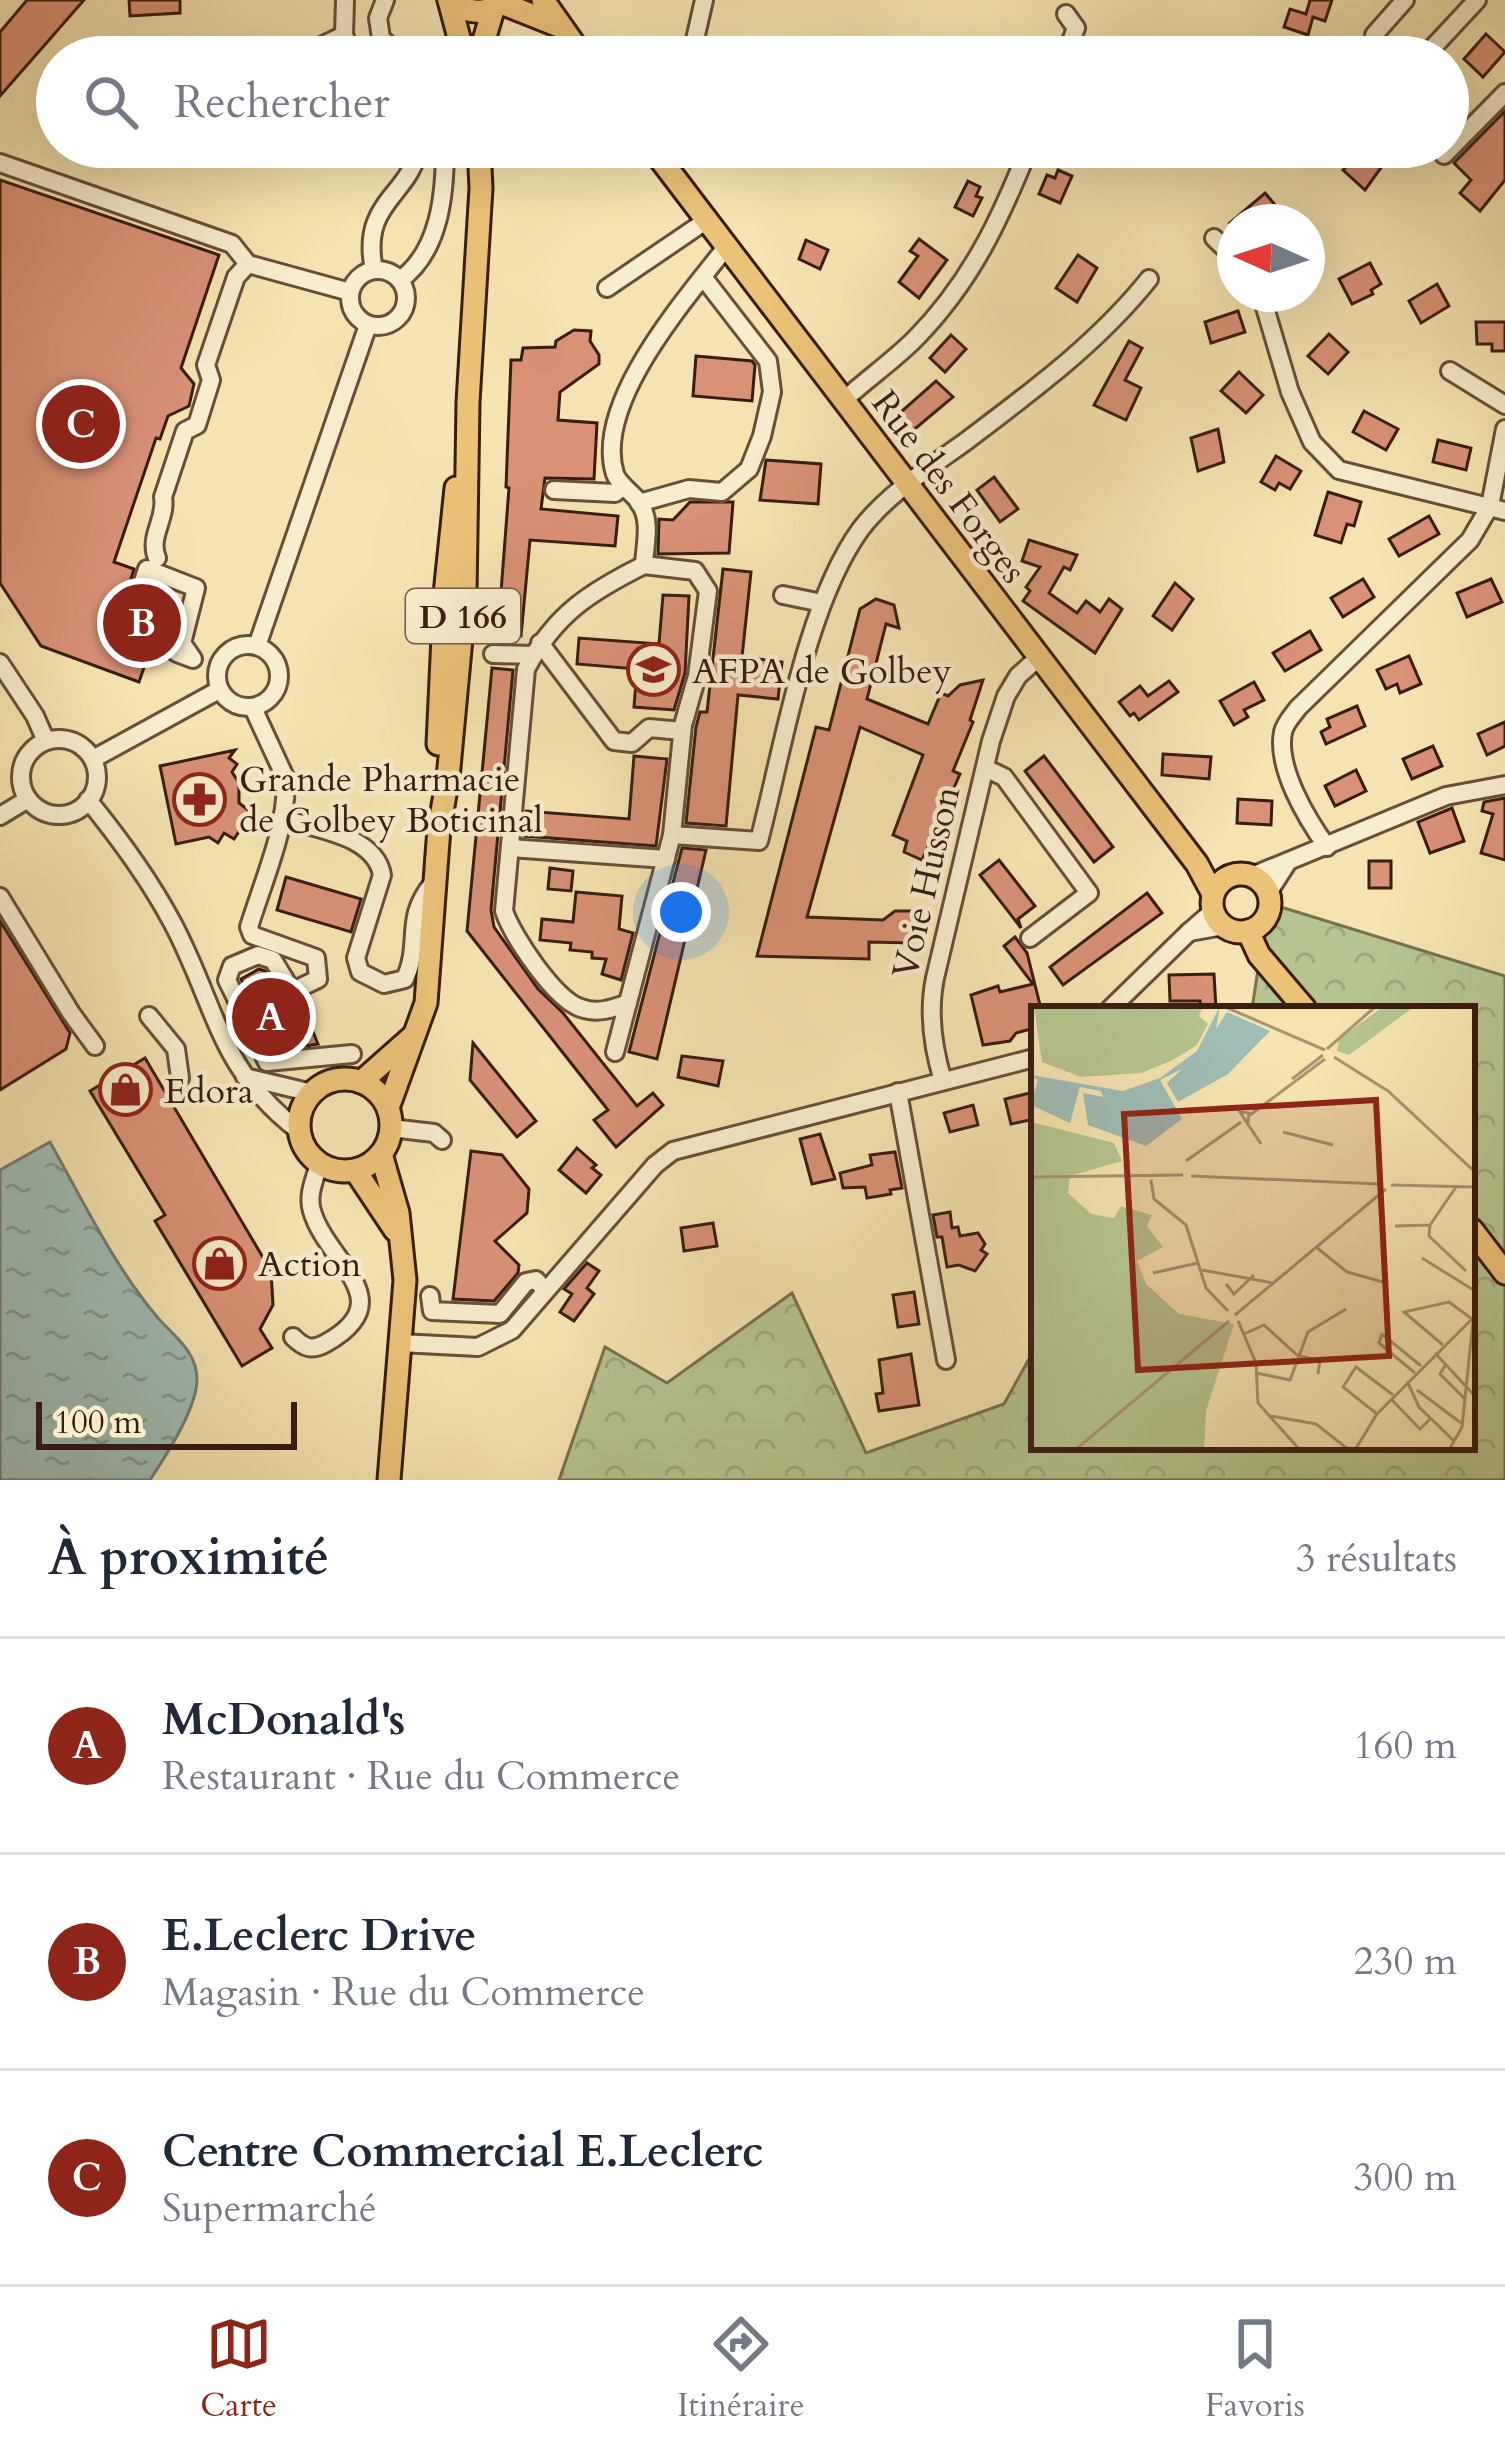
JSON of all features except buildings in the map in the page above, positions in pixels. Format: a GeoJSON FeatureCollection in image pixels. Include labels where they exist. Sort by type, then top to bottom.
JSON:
{"type":"FeatureCollection","features":[{"type":"Feature","properties":{"kind":"main road"},"geometry":{"type":"LineString","coordinates":[[449,0],[465,10],[501,4],[560,26]]}},
{"type":"Feature","properties":{"kind":"main road"},"geometry":{"type":"LineString","coordinates":[[449,0],[458,36]]}},
{"type":"Feature","properties":{"kind":"main road"},"geometry":{"type":"LineString","coordinates":[[543,0],[568,36]]}},
{"type":"Feature","properties":{"kind":"main road"},"geometry":{"type":"LineString","coordinates":[[488,36],[501,4]]}},
{"type":"Feature","properties":{"kind":"main road","name":"D 166"},"geometry":{"type":"LineString","coordinates":[[389,1118],[426,1004],[439,829],[448,778],[465,596],[468,402],[480,168]]}},
{"type":"Feature","properties":{"kind":"main road","name":"Rue des Forges"},"geometry":{"type":"LineString","coordinates":[[667,168],[1196,863],[1216,911]]}},
{"type":"Feature","properties":{"kind":"main road"},"geometry":{"type":"LineString","coordinates":[[1196,863],[1260,884],[1270,908],[1255,927],[1259,955],[1303,1006]]}},
{"type":"Feature","properties":{"kind":"main road"},"geometry":{"type":"LineString","coordinates":[[1228,876],[1216,911],[1255,927]]}},
{"type":"Feature","properties":{"kind":"main road"},"geometry":{"type":"LineString","coordinates":[[361,1082],[418,1032]]}},
{"type":"Feature","properties":{"kind":"main road"},"geometry":{"type":"LineString","coordinates":[[381,1154],[355,1170],[319,1164],[299,1131],[304,1105],[312,1093],[335,1080],[361,1082],[372,1088],[389,1118],[381,1154],[405,1280],[389,1480]]}},
{"type":"Feature","properties":{"kind":"main road"},"geometry":{"type":"LineString","coordinates":[[355,1170],[401,1241]]}},
{"type":"Feature","properties":{"kind":"main road"},"geometry":{"type":"LineString","coordinates":[[1475,1234],[1505,1273]]}},
{"type":"Feature","properties":{"kind":"street"},"geometry":{"type":"LineString","coordinates":[[344,35],[345,0]]}},
{"type":"Feature","properties":{"kind":"street"},"geometry":{"type":"LineString","coordinates":[[380,36],[378,17],[385,0]]}},
{"type":"Feature","properties":{"kind":"street"},"geometry":{"type":"LineString","coordinates":[[696,36],[704,0]]}},
{"type":"Feature","properties":{"kind":"street"},"geometry":{"type":"LineString","coordinates":[[1374,36],[1405,0]]}},
{"type":"Feature","properties":{"kind":"street"},"geometry":{"type":"LineString","coordinates":[[1444,36],[1477,0]]}},
{"type":"Feature","properties":{"kind":"street"},"geometry":{"type":"LineString","coordinates":[[1066,14],[1076,28],[1073,36]]}},
{"type":"Feature","properties":{"kind":"street"},"geometry":{"type":"LineString","coordinates":[[1469,130],[1505,93]]}},
{"type":"Feature","properties":{"kind":"street"},"geometry":{"type":"LineString","coordinates":[[0,164],[232,244],[248,264],[350,292]]}},
{"type":"Feature","properties":{"kind":"street"},"geometry":{"type":"LineString","coordinates":[[374,270],[376,215],[414,168]]}},
{"type":"Feature","properties":{"kind":"street"},"geometry":{"type":"LineString","coordinates":[[400,280],[421,263],[434,231],[444,168]]}},
{"type":"Feature","properties":{"kind":"street"},"geometry":{"type":"LineString","coordinates":[[844,400],[914,340],[960,286],[998,226],[1021,168]]}},
{"type":"Feature","properties":{"kind":"street"},"geometry":{"type":"LineString","coordinates":[[608,288],[707,220]]}},
{"type":"Feature","properties":{"kind":"street"},"geometry":{"type":"LineString","coordinates":[[1214,238],[1217,241]]}},
{"type":"Feature","properties":{"kind":"street"},"geometry":{"type":"LineString","coordinates":[[644,566],[647,518],[616,478],[612,448],[619,409],[659,334],[727,246]]}},
{"type":"Feature","properties":{"kind":"street"},"geometry":{"type":"LineString","coordinates":[[158,558],[153,547],[165,506],[163,497],[184,431],[197,425],[206,404],[212,380],[206,365],[236,278],[248,264]]}},
{"type":"Feature","properties":{"kind":"street"},"geometry":{"type":"LineString","coordinates":[[384,270],[400,280],[407,298],[401,315],[386,326],[368,325],[352,312],[350,292],[363,273],[384,270]]}},
{"type":"Feature","properties":{"kind":"street"},"geometry":{"type":"LineString","coordinates":[[639,503],[689,489],[722,492],[749,469],[763,436],[772,392],[768,361],[703,277]]}},
{"type":"Feature","properties":{"kind":"street"},"geometry":{"type":"LineString","coordinates":[[672,835],[759,841],[822,603],[861,529],[907,484],[1098,337],[1149,279]]}},
{"type":"Feature","properties":{"kind":"street"},"geometry":{"type":"LineString","coordinates":[[1266,312],[1304,425],[1312,442],[1339,470],[1497,508]]}},
{"type":"Feature","properties":{"kind":"street"},"geometry":{"type":"LineString","coordinates":[[257,646],[368,325]]}},
{"type":"Feature","properties":{"kind":"street"},"geometry":{"type":"LineString","coordinates":[[1450,371],[1505,405]]}},
{"type":"Feature","properties":{"kind":"street"},"geometry":{"type":"LineString","coordinates":[[1328,847],[1303,813],[1283,749],[1283,728],[1497,508],[1505,428]]}},
{"type":"Feature","properties":{"kind":"street"},"geometry":{"type":"LineString","coordinates":[[554,490],[615,493],[623,486]]}},
{"type":"Feature","properties":{"kind":"street"},"geometry":{"type":"LineString","coordinates":[[615,1052],[628,1003],[666,859],[672,835],[682,731],[697,676],[708,591],[695,571],[644,566],[591,592],[537,649],[526,669],[504,911],[510,929],[534,962],[575,1007],[594,1011],[628,1003]]}},
{"type":"Feature","properties":{"kind":"street"},"geometry":{"type":"LineString","coordinates":[[137,600],[147,569],[196,588],[182,643],[193,658]]}},
{"type":"Feature","properties":{"kind":"street"},"geometry":{"type":"LineString","coordinates":[[783,595],[822,603]]}},
{"type":"Feature","properties":{"kind":"street"},"geometry":{"type":"LineString","coordinates":[[154,637],[177,653],[217,667]]}},
{"type":"Feature","properties":{"kind":"street"},"geometry":{"type":"LineString","coordinates":[[257,646],[274,658],[279,677],[274,694],[253,708],[233,704],[219,690],[217,667],[229,651],[257,646]]}},
{"type":"Feature","properties":{"kind":"street"},"geometry":{"type":"LineString","coordinates":[[494,654],[537,649]]}},
{"type":"Feature","properties":{"kind":"street"},"geometry":{"type":"LineString","coordinates":[[537,649],[614,741],[632,743],[649,728],[682,731]]}},
{"type":"Feature","properties":{"kind":"street","name":"Voie Husson"},"geometry":{"type":"LineString","coordinates":[[943,1081],[931,999],[1006,696],[1018,676],[1038,658]]}},
{"type":"Feature","properties":{"kind":"street"},"geometry":{"type":"LineString","coordinates":[[0,663],[46,741]]}},
{"type":"Feature","properties":{"kind":"street"},"geometry":{"type":"LineString","coordinates":[[93,759],[219,690]]}},
{"type":"Feature","properties":{"kind":"street"},"geometry":{"type":"LineString","coordinates":[[253,708],[285,777],[281,818],[249,927],[261,940],[316,958],[318,979],[290,988],[273,960],[259,956],[232,966],[227,980],[267,1062],[352,1054]]}},
{"type":"Feature","properties":{"kind":"street"},"geometry":{"type":"LineString","coordinates":[[46,741],[73,741],[93,759],[97,773],[88,800],[65,814],[51,814],[28,799],[21,772],[25,759],[46,741]]}},
{"type":"Feature","properties":{"kind":"street","name":"Voie Husson"},"geometry":{"type":"LineString","coordinates":[[985,768],[1004,777],[1089,893],[1030,938]]}},
{"type":"Feature","properties":{"kind":"street"},"geometry":{"type":"LineString","coordinates":[[1260,884],[1287,865],[1447,796],[1505,785]]}},
{"type":"Feature","properties":{"kind":"street"},"geometry":{"type":"LineString","coordinates":[[0,816],[28,799]]}},
{"type":"Feature","properties":{"kind":"street"},"geometry":{"type":"LineString","coordinates":[[88,800],[115,833],[172,923],[229,1055],[257,1095],[299,1131]]}},
{"type":"Feature","properties":{"kind":"street"},"geometry":{"type":"LineString","coordinates":[[281,818],[362,844],[380,862],[382,875],[356,958],[360,972],[384,984],[405,979],[416,904],[434,883]]}},
{"type":"Feature","properties":{"kind":"street"},"geometry":{"type":"LineString","coordinates":[[510,848],[666,859]]}},
{"type":"Feature","properties":{"kind":"street"},"geometry":{"type":"LineString","coordinates":[[0,897],[95,1046]]}},
{"type":"Feature","properties":{"kind":"street"},"geometry":{"type":"LineString","coordinates":[[1113,1006],[1216,911]]}},
{"type":"Feature","properties":{"kind":"street"},"geometry":{"type":"LineString","coordinates":[[149,1016],[176,1048],[180,1078]]}},
{"type":"Feature","properties":{"kind":"street"},"geometry":{"type":"LineString","coordinates":[[400,1343],[478,1348],[512,1330],[673,1151],[1031,1059]]}},
{"type":"Feature","properties":{"kind":"street"},"geometry":{"type":"LineString","coordinates":[[244,1077],[312,1093]]}},
{"type":"Feature","properties":{"kind":"street"},"geometry":{"type":"LineString","coordinates":[[898,1092],[946,1360]]}},
{"type":"Feature","properties":{"kind":"street"},"geometry":{"type":"LineString","coordinates":[[389,1118],[442,1140]]}},
{"type":"Feature","properties":{"kind":"street"},"geometry":{"type":"LineString","coordinates":[[293,1337],[316,1349],[357,1321],[360,1298],[312,1212],[311,1193],[319,1164]]}},
{"type":"Feature","properties":{"kind":"street"},"geometry":{"type":"LineString","coordinates":[[430,1296],[432,1310],[478,1316],[500,1314],[526,1282],[536,1280],[545,1290]]}},
{"type":"Feature","properties":{"kind":"green space"},"geometry":{"type":"Polygon","coordinates":[[[1268,903],[1505,976],[1505,1480],[559,1480],[605,1347],[667,1383],[792,1293],[866,1453],[1004,1404],[1031,1355],[1031,1450],[1475,1450],[1475,1006],[1252,1006],[1268,903]]]}},
{"type":"Feature","properties":{"kind":"water"},"geometry":{"type":"Polygon","coordinates":[[[50,1142],[127,1277],[184,1345],[196,1369],[196,1391],[186,1418],[150,1480],[0,1480],[0,1170],[50,1142]]]}},
{"type":"Feature","properties":{"kind":"place","name":"Centre Commercial E.Leclerc"},"geometry":{"type":"Point","coordinates":[81,424]}},
{"type":"Feature","properties":{"kind":"place","name":"E.Leclerc Drive"},"geometry":{"type":"Point","coordinates":[142,623]}},
{"type":"Feature","properties":{"kind":"place","name":"AFPA de Golbey"},"geometry":{"type":"Point","coordinates":[653,670]}},
{"type":"Feature","properties":{"kind":"place","name":"Grande Pharmacie de Golbey Boticinal"},"geometry":{"type":"Point","coordinates":[200,799]}},
{"type":"Feature","properties":{"kind":"place","name":"McDonald's"},"geometry":{"type":"Point","coordinates":[271,1017]}},
{"type":"Feature","properties":{"kind":"place","name":"Edora"},"geometry":{"type":"Point","coordinates":[125,1090]}},
{"type":"Feature","properties":{"kind":"place","name":"Action"},"geometry":{"type":"Point","coordinates":[219,1263]}}]}
